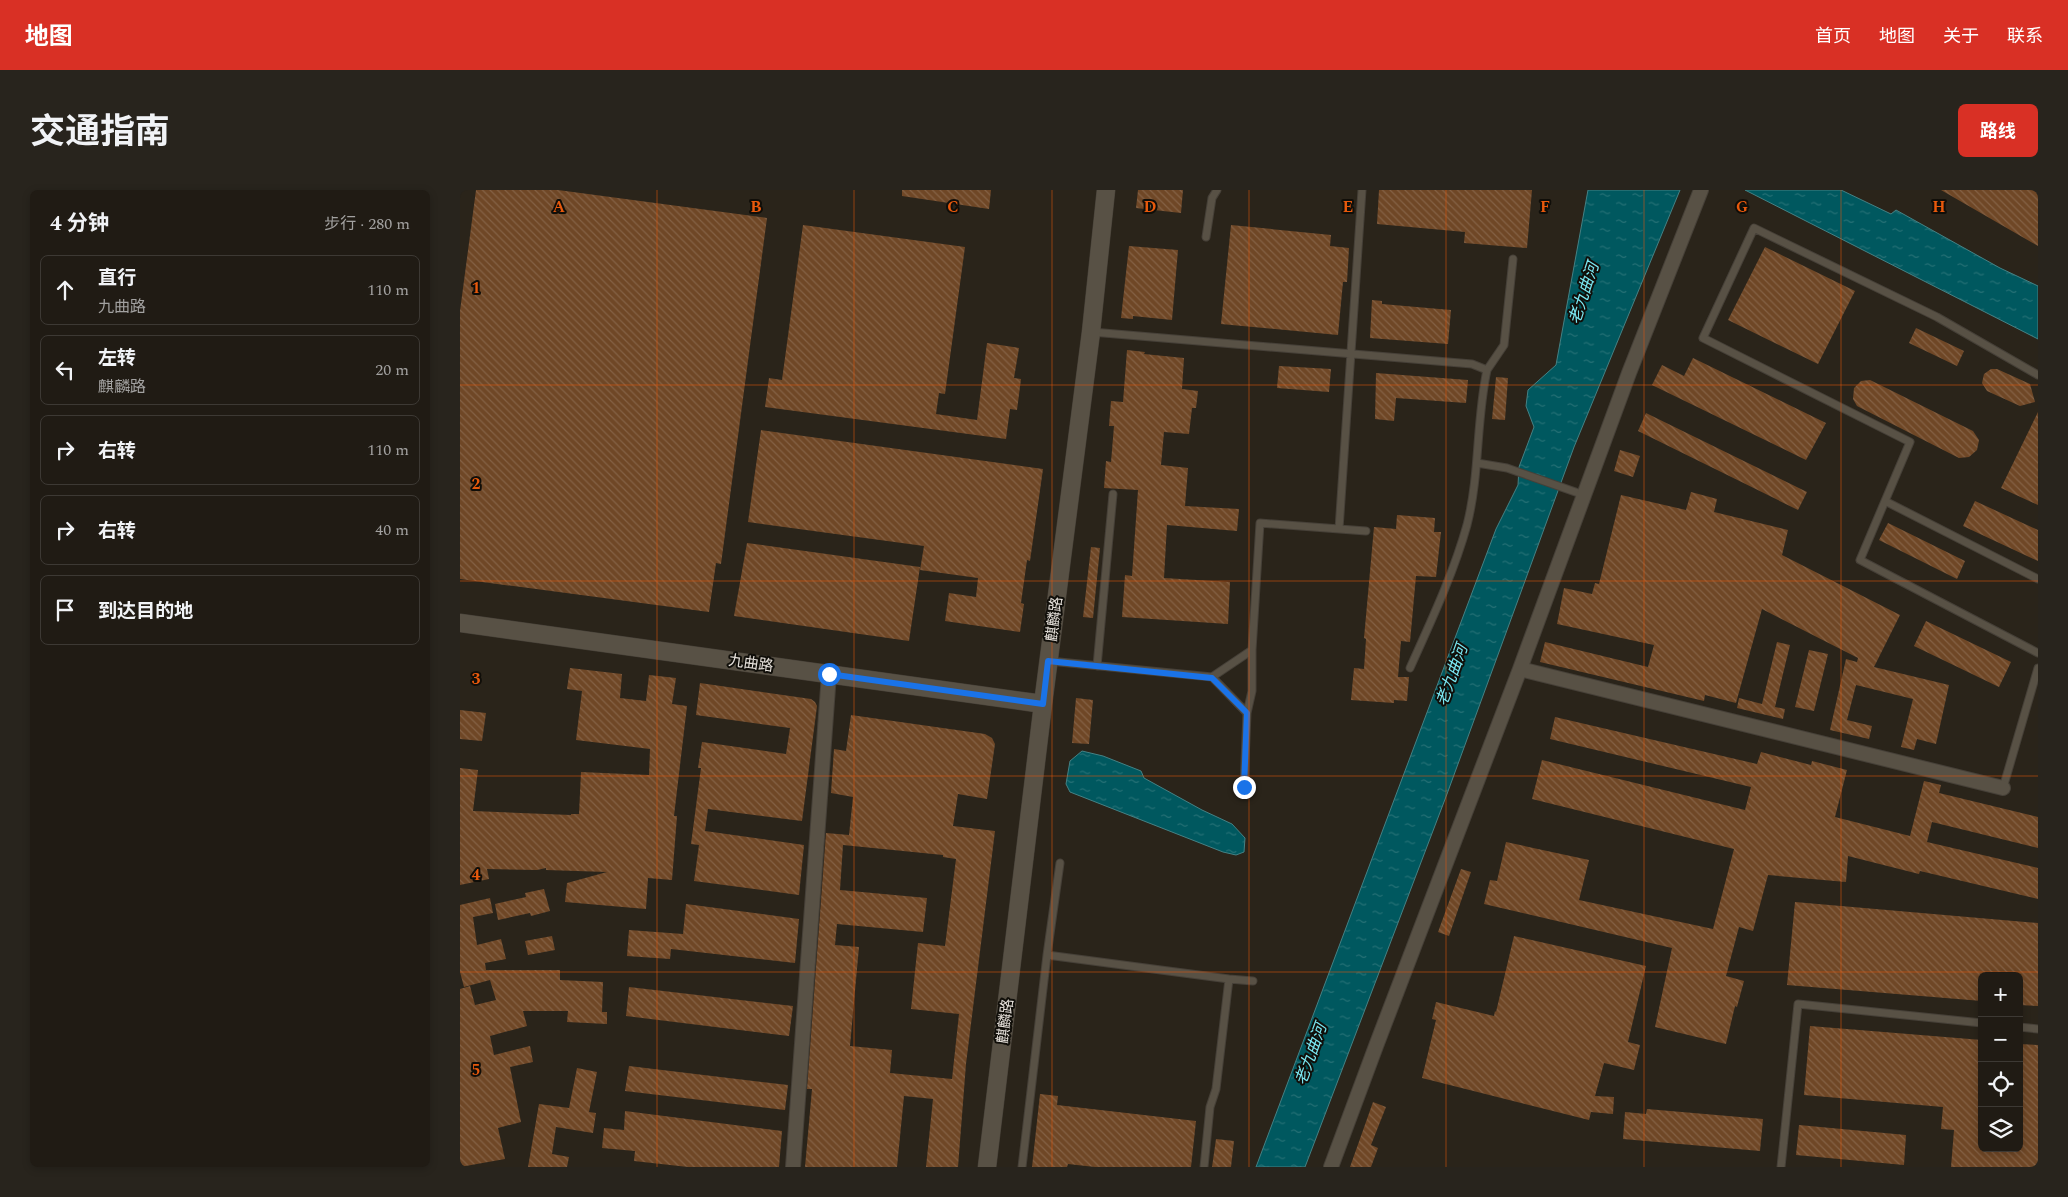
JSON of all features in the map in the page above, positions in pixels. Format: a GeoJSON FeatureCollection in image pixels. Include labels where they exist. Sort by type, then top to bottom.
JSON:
{"type":"FeatureCollection","features":[{"type":"Feature","properties":{"kind":"street","name":"麒麟路"},"geometry":{"type":"LineString","coordinates":[[987,1167],[1048,661],[1091,332],[1106,190]]}},
{"type":"Feature","properties":{"kind":"street"},"geometry":{"type":"LineString","coordinates":[[1331,1167],[1701,190]]}},
{"type":"Feature","properties":{"kind":"street","name":"九曲路"},"geometry":{"type":"LineString","coordinates":[[460,623],[1043,704]]}},
{"type":"Feature","properties":{"kind":"street"},"geometry":{"type":"LineString","coordinates":[[1520,668],[2003,788]]}},
{"type":"Feature","properties":{"kind":"street"},"geometry":{"type":"LineString","coordinates":[[792,1167],[829,674]]}},
{"type":"Feature","properties":{"kind":"lane"},"geometry":{"type":"LineString","coordinates":[[1206,237],[1212,198],[1217,190]]}},
{"type":"Feature","properties":{"kind":"lane"},"geometry":{"type":"LineString","coordinates":[[1339,529],[1362,190]]}},
{"type":"Feature","properties":{"kind":"lane"},"geometry":{"type":"LineString","coordinates":[[2038,375],[1937,317],[1754,228],[1703,338],[1910,442],[1860,560],[2038,652]]}},
{"type":"Feature","properties":{"kind":"lane"},"geometry":{"type":"LineString","coordinates":[[1410,668],[1444,590],[1467,525],[1477,463],[1483,387],[1486,370],[1504,345],[1513,259]]}},
{"type":"Feature","properties":{"kind":"lane"},"geometry":{"type":"LineString","coordinates":[[1091,332],[1472,364],[1486,370]]}},
{"type":"Feature","properties":{"kind":"lane"},"geometry":{"type":"LineString","coordinates":[[1477,463],[1507,468],[1584,495]]}},
{"type":"Feature","properties":{"kind":"lane"},"geometry":{"type":"LineString","coordinates":[[1098,666],[1113,494]]}},
{"type":"Feature","properties":{"kind":"lane"},"geometry":{"type":"LineString","coordinates":[[1885,501],[2038,579]]}},
{"type":"Feature","properties":{"kind":"lane"},"geometry":{"type":"LineString","coordinates":[[1244,787],[1247,713],[1252,691],[1252,650],[1260,523],[1366,531]]}},
{"type":"Feature","properties":{"kind":"lane"},"geometry":{"type":"LineString","coordinates":[[1212,678],[1252,650]]}},
{"type":"Feature","properties":{"kind":"lane"},"geometry":{"type":"LineString","coordinates":[[1048,661],[1212,678],[1247,713]]}},
{"type":"Feature","properties":{"kind":"lane"},"geometry":{"type":"LineString","coordinates":[[2003,788],[2038,668]]}},
{"type":"Feature","properties":{"kind":"lane"},"geometry":{"type":"LineString","coordinates":[[1022,1167],[1060,863]]}},
{"type":"Feature","properties":{"kind":"lane"},"geometry":{"type":"LineString","coordinates":[[1047,955],[1229,979],[1254,980]]}},
{"type":"Feature","properties":{"kind":"lane"},"geometry":{"type":"LineString","coordinates":[[1204,1167],[1210,1106],[1216,1090],[1229,979]]}},
{"type":"Feature","properties":{"kind":"lane"},"geometry":{"type":"LineString","coordinates":[[1780,1167],[1798,1004],[1978,1023]]}},
{"type":"Feature","properties":{"kind":"lane"},"geometry":{"type":"LineString","coordinates":[[2023,1027],[2038,1029]]}},
{"type":"Feature","properties":{"kind":"water","name":"老九曲河"},"geometry":{"type":"Polygon","coordinates":[[[1588,190],[1680,190],[1574,447],[1447,794],[1305,1167],[1256,1167],[1496,529],[1518,485],[1519,467],[1534,427],[1526,406],[1528,390],[1556,365],[1588,190]]]}},
{"type":"Feature","properties":{"kind":"water"},"geometry":{"type":"Polygon","coordinates":[[[1745,190],[1841,190],[1891,214],[1896,210],[2000,268],[2038,286],[2038,339],[1745,190]]]}},
{"type":"Feature","properties":{"kind":"water"},"geometry":{"type":"Polygon","coordinates":[[[1082,751],[1103,756],[1141,771],[1144,778],[1232,824],[1245,838],[1244,852],[1236,855],[1223,852],[1070,792],[1066,784],[1070,761],[1082,751]]]}},
{"type":"Feature","properties":{"kind":"building"},"geometry":{"type":"Polygon","coordinates":[[[476,190],[558,190],[767,218],[721,564],[716,563],[709,612],[460,579],[460,311],[476,190]]]}},
{"type":"Feature","properties":{"kind":"building"},"geometry":{"type":"Polygon","coordinates":[[[902,190],[991,190],[989,209],[902,196],[902,190]]]}},
{"type":"Feature","properties":{"kind":"building"},"geometry":{"type":"Polygon","coordinates":[[[1138,190],[1183,190],[1181,213],[1136,208],[1138,190]]]}},
{"type":"Feature","properties":{"kind":"building"},"geometry":{"type":"Polygon","coordinates":[[[1379,190],[1532,190],[1527,248],[1464,243],[1465,232],[1377,224],[1379,190]]]}},
{"type":"Feature","properties":{"kind":"building"},"geometry":{"type":"Polygon","coordinates":[[[1941,190],[2038,190],[2038,246],[1941,190]]]}},
{"type":"Feature","properties":{"kind":"building"},"geometry":{"type":"Polygon","coordinates":[[[803,225],[965,247],[945,394],[939,393],[936,414],[977,420],[987,343],[1019,348],[1014,378],[1021,379],[1017,410],[1010,409],[1006,439],[765,407],[769,378],[782,380],[803,225]]]}},
{"type":"Feature","properties":{"kind":"building"},"geometry":{"type":"Polygon","coordinates":[[[1231,225],[1331,235],[1330,246],[1349,248],[1347,282],[1343,282],[1338,335],[1221,324],[1231,225]]]}},
{"type":"Feature","properties":{"kind":"building"},"geometry":{"type":"Polygon","coordinates":[[[1129,246],[1178,250],[1172,320],[1133,316],[1133,319],[1121,318],[1129,246]]]}},
{"type":"Feature","properties":{"kind":"building"},"geometry":{"type":"Polygon","coordinates":[[[1765,247],[1855,291],[1818,364],[1728,320],[1765,247]]]}},
{"type":"Feature","properties":{"kind":"building"},"geometry":{"type":"Polygon","coordinates":[[[1372,300],[1382,301],[1382,304],[1451,310],[1448,344],[1370,338],[1372,300]]]}},
{"type":"Feature","properties":{"kind":"building"},"geometry":{"type":"Polygon","coordinates":[[[1916,328],[1964,351],[1957,366],[1909,343],[1916,328]]]}},
{"type":"Feature","properties":{"kind":"building"},"geometry":{"type":"Polygon","coordinates":[[[1127,350],[1145,352],[1144,354],[1184,358],[1182,389],[1198,391],[1196,408],[1192,408],[1189,434],[1164,432],[1161,465],[1188,468],[1185,506],[1239,509],[1237,531],[1167,525],[1164,578],[1230,582],[1228,624],[1122,617],[1125,575],[1132,576],[1138,490],[1104,488],[1106,461],[1111,462],[1114,426],[1109,426],[1111,401],[1123,402],[1127,350]]]}},
{"type":"Feature","properties":{"kind":"building"},"geometry":{"type":"Polygon","coordinates":[[[1693,358],[1826,423],[1806,460],[1652,385],[1662,365],[1684,376],[1693,358]]]}},
{"type":"Feature","properties":{"kind":"building"},"geometry":{"type":"Polygon","coordinates":[[[1279,366],[1331,369],[1329,392],[1277,388],[1279,366]]]}},
{"type":"Feature","properties":{"kind":"building"},"geometry":{"type":"Polygon","coordinates":[[[1991,369],[1997,369],[2030,384],[2035,402],[2020,406],[1987,391],[1982,383],[1984,374],[1991,369]]]}},
{"type":"Feature","properties":{"kind":"building"},"geometry":{"type":"Polygon","coordinates":[[[1376,373],[1468,380],[1466,403],[1396,398],[1394,421],[1375,419],[1376,373]]]}},
{"type":"Feature","properties":{"kind":"building"},"geometry":{"type":"Polygon","coordinates":[[[1496,377],[1508,378],[1505,420],[1492,419],[1496,377]]]}},
{"type":"Feature","properties":{"kind":"building"},"geometry":{"type":"Polygon","coordinates":[[[1870,380],[1973,431],[1979,440],[1977,450],[1969,457],[1959,458],[1857,406],[1853,399],[1854,388],[1861,381],[1870,380]]]}},
{"type":"Feature","properties":{"kind":"building"},"geometry":{"type":"Polygon","coordinates":[[[2038,412],[2038,505],[2001,488],[2038,412]]]}},
{"type":"Feature","properties":{"kind":"building"},"geometry":{"type":"Polygon","coordinates":[[[1646,413],[1807,492],[1798,510],[1638,431],[1646,413]]]}},
{"type":"Feature","properties":{"kind":"building"},"geometry":{"type":"Polygon","coordinates":[[[761,430],[1043,469],[1030,561],[1027,560],[1021,603],[1024,604],[1020,632],[945,621],[949,593],[976,597],[978,578],[920,570],[924,546],[748,522],[761,430]]]}},
{"type":"Feature","properties":{"kind":"building"},"geometry":{"type":"Polygon","coordinates":[[[1620,450],[1640,456],[1633,477],[1614,471],[1620,450]]]}},
{"type":"Feature","properties":{"kind":"building"},"geometry":{"type":"Polygon","coordinates":[[[1691,492],[1717,499],[1714,512],[1788,530],[1782,555],[1900,615],[1874,667],[1949,685],[1936,744],[1917,739],[1914,750],[1901,747],[1913,699],[1856,685],[1847,720],[1872,726],[1869,739],[1830,730],[1846,659],[1857,662],[1858,658],[1762,609],[1736,703],[1705,695],[1704,701],[1540,662],[1545,642],[1648,667],[1654,645],[1557,624],[1564,588],[1592,594],[1595,583],[1599,584],[1621,495],[1686,510],[1691,492]]]}},
{"type":"Feature","properties":{"kind":"building"},"geometry":{"type":"Polygon","coordinates":[[[1975,501],[2038,530],[2038,561],[1963,526],[1975,501]]]}},
{"type":"Feature","properties":{"kind":"building"},"geometry":{"type":"Polygon","coordinates":[[[1397,515],[1435,518],[1434,532],[1441,532],[1436,577],[1416,576],[1410,642],[1401,641],[1398,677],[1409,677],[1407,701],[1394,700],[1394,703],[1351,700],[1354,668],[1364,669],[1366,639],[1364,638],[1374,527],[1396,529],[1397,515]]]}},
{"type":"Feature","properties":{"kind":"building"},"geometry":{"type":"Polygon","coordinates":[[[1888,523],[1965,561],[1957,579],[1879,540],[1888,523]]]}},
{"type":"Feature","properties":{"kind":"building"},"geometry":{"type":"Polygon","coordinates":[[[747,543],[920,567],[909,641],[734,616],[747,543]]]}},
{"type":"Feature","properties":{"kind":"building"},"geometry":{"type":"Polygon","coordinates":[[[1091,547],[1100,548],[1093,618],[1083,617],[1091,547]]]}},
{"type":"Feature","properties":{"kind":"building"},"geometry":{"type":"Polygon","coordinates":[[[1926,621],[2011,662],[1999,687],[1914,646],[1926,621]]]}},
{"type":"Feature","properties":{"kind":"building"},"geometry":{"type":"Polygon","coordinates":[[[1777,642],[1790,645],[1775,707],[1785,709],[1783,719],[1737,708],[1739,698],[1762,704],[1777,642]]]}},
{"type":"Feature","properties":{"kind":"building"},"geometry":{"type":"Polygon","coordinates":[[[1809,650],[1828,654],[1814,711],[1795,707],[1809,650]]]}},
{"type":"Feature","properties":{"kind":"building"},"geometry":{"type":"Polygon","coordinates":[[[570,668],[622,674],[620,698],[646,701],[649,675],[676,678],[672,704],[687,706],[674,816],[677,816],[672,880],[648,878],[646,909],[565,902],[567,883],[607,872],[546,870],[546,868],[537,870],[487,869],[489,879],[460,885],[460,768],[478,770],[473,811],[571,815],[579,814],[581,772],[649,775],[650,749],[576,740],[582,691],[567,689],[570,668]]]}},
{"type":"Feature","properties":{"kind":"building"},"geometry":{"type":"Polygon","coordinates":[[[700,683],[811,699],[817,706],[802,821],[708,809],[705,831],[804,845],[799,895],[694,881],[699,845],[691,844],[701,768],[698,768],[702,742],[786,754],[790,728],[696,715],[700,683]]]}},
{"type":"Feature","properties":{"kind":"building"},"geometry":{"type":"Polygon","coordinates":[[[1076,698],[1093,700],[1089,744],[1072,743],[1076,698]]]}},
{"type":"Feature","properties":{"kind":"building"},"geometry":{"type":"Polygon","coordinates":[[[460,710],[486,713],[482,741],[460,739],[460,710]]]}},
{"type":"Feature","properties":{"kind":"building"},"geometry":{"type":"Polygon","coordinates":[[[851,715],[985,734],[992,738],[995,744],[987,799],[958,794],[953,826],[995,831],[966,1064],[958,1167],[926,1167],[933,1099],[904,1096],[897,1167],[805,1167],[812,1089],[807,1089],[826,833],[849,835],[853,797],[831,793],[834,749],[846,751],[851,715]],[[843,845],[840,890],[927,898],[923,932],[837,924],[835,945],[859,947],[850,1046],[892,1050],[890,1073],[952,1079],[959,1014],[911,1009],[918,943],[945,946],[956,859],[943,857],[943,855],[843,845]]]}},
{"type":"Feature","properties":{"kind":"building"},"geometry":{"type":"Polygon","coordinates":[[[1555,717],[1757,764],[1761,752],[1811,765],[1812,761],[1847,770],[1835,817],[1910,836],[1924,781],[1941,785],[1939,793],[2038,817],[2038,848],[1932,822],[1927,842],[2038,868],[2038,899],[1920,871],[1919,874],[1848,856],[1846,882],[1768,875],[1753,931],[1739,927],[1726,976],[1744,981],[1737,1007],[1735,1006],[1726,1044],[1655,1027],[1672,948],[1484,904],[1490,880],[1497,881],[1506,842],[1589,860],[1579,900],[1713,929],[1734,849],[1532,799],[1542,760],[1745,810],[1751,787],[1550,739],[1555,717]]]}},
{"type":"Feature","properties":{"kind":"building"},"geometry":{"type":"Polygon","coordinates":[[[1461,869],[1471,872],[1449,936],[1438,932],[1461,869]]]}},
{"type":"Feature","properties":{"kind":"building"},"geometry":{"type":"Polygon","coordinates":[[[544,889],[550,911],[531,916],[530,913],[498,920],[495,904],[526,897],[525,893],[544,889]]]}},
{"type":"Feature","properties":{"kind":"building"},"geometry":{"type":"Polygon","coordinates":[[[490,898],[493,913],[473,917],[477,945],[501,939],[506,959],[485,963],[486,970],[560,970],[560,980],[603,982],[602,1012],[607,1012],[607,1024],[567,1022],[568,1011],[523,1011],[527,1026],[490,1036],[494,1055],[530,1046],[533,1062],[510,1067],[521,1122],[498,1128],[505,1159],[460,1167],[460,989],[470,986],[475,1005],[496,1000],[490,980],[464,987],[460,972],[460,905],[490,898]]]}},
{"type":"Feature","properties":{"kind":"building"},"geometry":{"type":"Polygon","coordinates":[[[1795,902],[2038,923],[2038,1006],[2023,1005],[2023,972],[1978,972],[1978,1001],[1787,985],[1795,902]]]}},
{"type":"Feature","properties":{"kind":"building"},"geometry":{"type":"Polygon","coordinates":[[[686,904],[799,919],[795,963],[671,949],[670,959],[627,956],[629,930],[683,934],[686,904]]]}},
{"type":"Feature","properties":{"kind":"building"},"geometry":{"type":"Polygon","coordinates":[[[552,936],[555,950],[528,955],[525,941],[552,936]]]}},
{"type":"Feature","properties":{"kind":"building"},"geometry":{"type":"Polygon","coordinates":[[[1514,936],[1646,966],[1628,1042],[1640,1045],[1634,1070],[1604,1063],[1595,1096],[1614,1097],[1613,1114],[1591,1112],[1589,1120],[1422,1078],[1436,1020],[1432,1019],[1436,1002],[1494,1016],[1514,936]]]}},
{"type":"Feature","properties":{"kind":"building"},"geometry":{"type":"Polygon","coordinates":[[[629,987],[793,1006],[789,1036],[626,1016],[629,987]]]}},
{"type":"Feature","properties":{"kind":"building"},"geometry":{"type":"Polygon","coordinates":[[[1810,1026],[1978,1040],[1978,1152],[2023,1152],[2023,1044],[2038,1045],[2038,1167],[1951,1167],[1954,1130],[1941,1129],[1943,1107],[1804,1095],[1810,1026]]]}},
{"type":"Feature","properties":{"kind":"building"},"geometry":{"type":"Polygon","coordinates":[[[629,1066],[788,1085],[785,1110],[625,1091],[629,1066]]]}},
{"type":"Feature","properties":{"kind":"building"},"geometry":{"type":"Polygon","coordinates":[[[577,1068],[597,1072],[589,1112],[596,1113],[593,1133],[556,1127],[552,1154],[569,1157],[567,1167],[528,1167],[539,1104],[569,1108],[577,1068]]]}},
{"type":"Feature","properties":{"kind":"building"},"geometry":{"type":"Polygon","coordinates":[[[1040,1094],[1058,1096],[1057,1105],[1196,1121],[1191,1167],[1095,1167],[1068,1164],[1067,1167],[1032,1167],[1040,1094]]]}},
{"type":"Feature","properties":{"kind":"building"},"geometry":{"type":"Polygon","coordinates":[[[1373,1102],[1386,1107],[1371,1145],[1378,1148],[1371,1167],[1350,1167],[1373,1102]]]}},
{"type":"Feature","properties":{"kind":"building"},"geometry":{"type":"Polygon","coordinates":[[[1647,1109],[1763,1119],[1760,1151],[1623,1139],[1625,1112],[1646,1114],[1647,1109]]]}},
{"type":"Feature","properties":{"kind":"building"},"geometry":{"type":"Polygon","coordinates":[[[625,1111],[782,1131],[779,1167],[688,1167],[634,1161],[635,1151],[602,1148],[604,1128],[624,1130],[625,1111]]]}},
{"type":"Feature","properties":{"kind":"building"},"geometry":{"type":"Polygon","coordinates":[[[1799,1125],[1906,1135],[1904,1165],[1796,1155],[1799,1125]]]}},
{"type":"Feature","properties":{"kind":"building"},"geometry":{"type":"Polygon","coordinates":[[[1216,1139],[1234,1141],[1231,1167],[1212,1167],[1216,1139]]]}},
{"type":"Feature","properties":{"kind":"route"},"geometry":{"type":"LineString","coordinates":[[829,674],[1043,704],[1048,661],[1212,678],[1247,713],[1244,787]]}}]}
